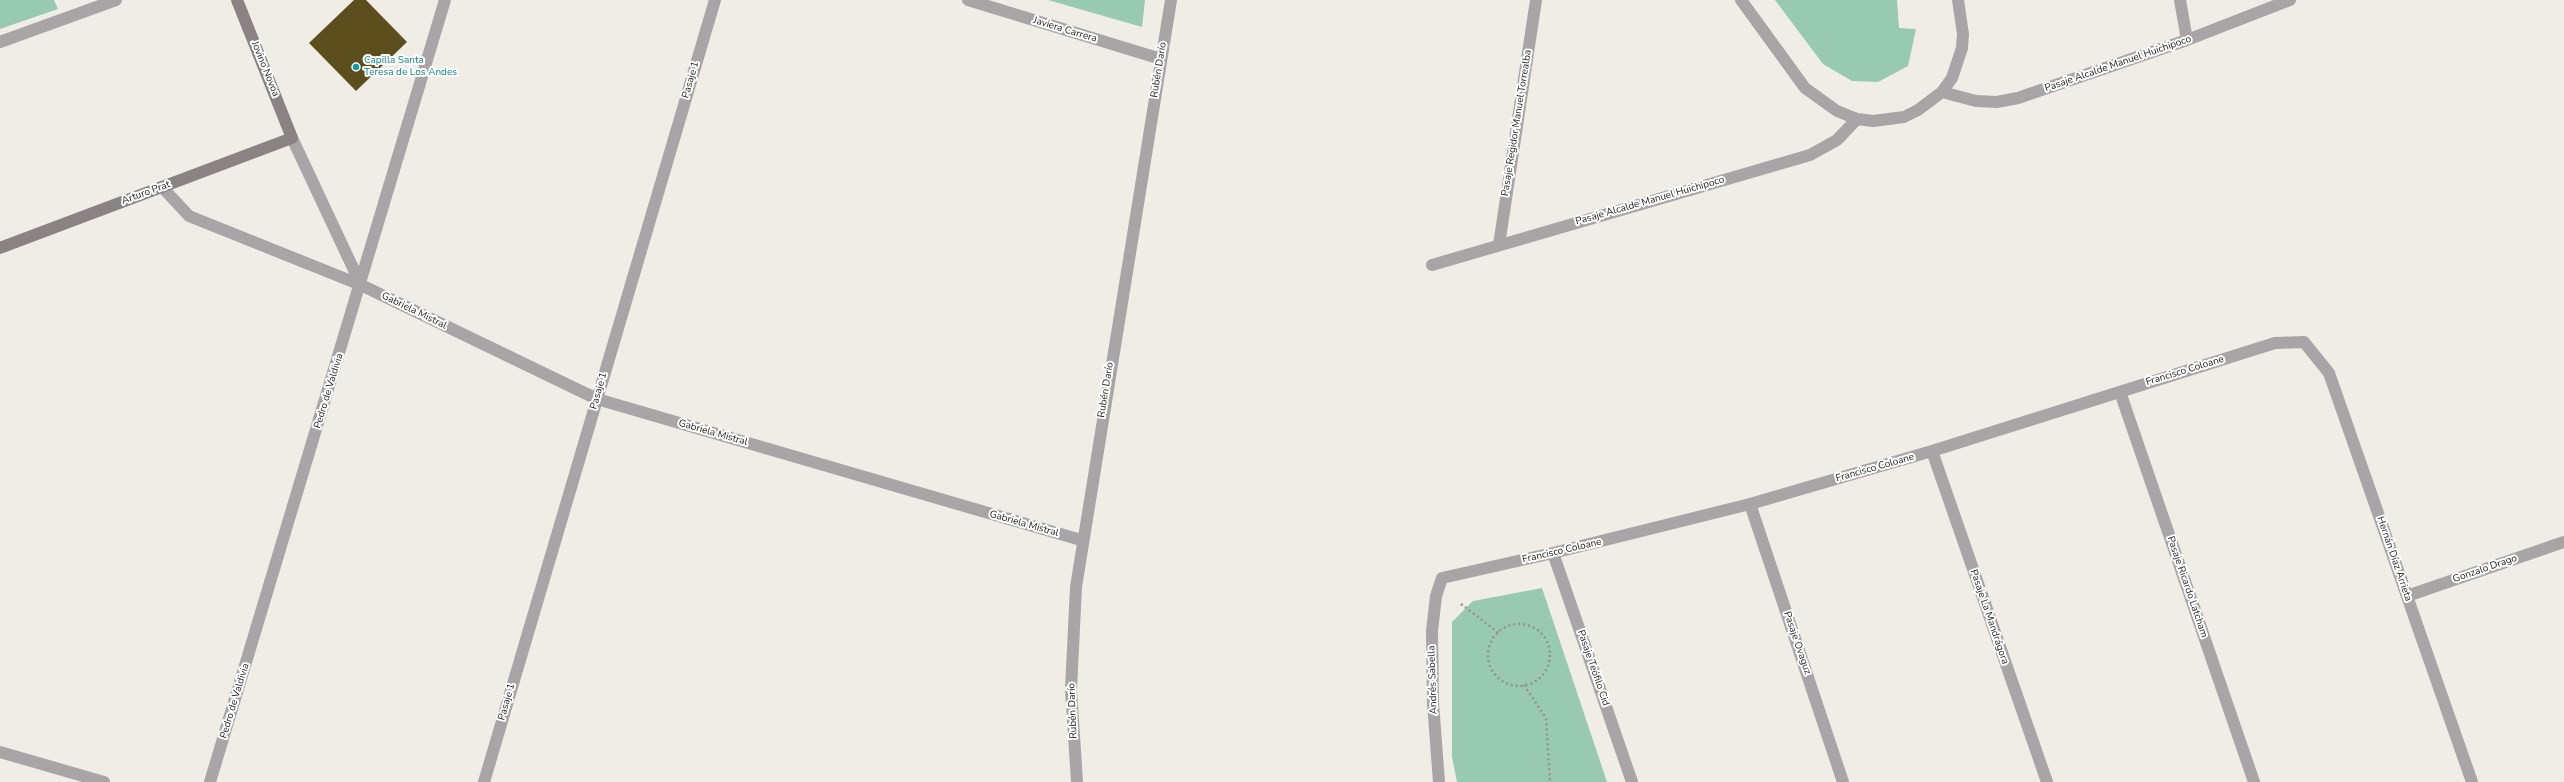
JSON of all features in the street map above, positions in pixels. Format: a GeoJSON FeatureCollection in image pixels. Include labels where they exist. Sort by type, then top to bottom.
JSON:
{"type":"FeatureCollection","features":[{"type":"Feature","properties":{"kind":"street"},"geometry":{"type":"LineString","coordinates":[[0,42],[116,0]]}},
{"type":"Feature","properties":{"kind":"street","name":"Jovino Novoa"},"geometry":{"type":"LineString","coordinates":[[238,0],[292,138]]}},
{"type":"Feature","properties":{"kind":"street","name":"Pedro de Valdivia"},"geometry":{"type":"LineString","coordinates":[[210,782],[361,285],[445,0]]}},
{"type":"Feature","properties":{"kind":"street","name":"Pasaje 1"},"geometry":{"type":"LineString","coordinates":[[484,782],[715,0]]}},
{"type":"Feature","properties":{"kind":"street","name":"Javiera Carrera"},"geometry":{"type":"LineString","coordinates":[[968,0],[1162,59]]}},
{"type":"Feature","properties":{"kind":"street","name":"Rubén Darío"},"geometry":{"type":"LineString","coordinates":[[1076,782],[1071,689],[1072,633],[1081,540],[1171,0]]}},
{"type":"Feature","properties":{"kind":"street","name":"Pasaje Regidor Manuel Torrealba"},"geometry":{"type":"LineString","coordinates":[[1498,246],[1536,0]]}},
{"type":"Feature","properties":{"kind":"street"},"geometry":{"type":"LineString","coordinates":[[1741,0],[1805,88],[1837,112],[1857,119],[1873,121],[1904,116],[1931,102],[1942,92],[1952,78],[1962,48],[1963,34],[1958,0]]}},
{"type":"Feature","properties":{"kind":"street"},"geometry":{"type":"LineString","coordinates":[[2180,0],[2187,40]]}},
{"type":"Feature","properties":{"kind":"street","name":"Pasaje Alcalde Manuel Huichipoco"},"geometry":{"type":"LineString","coordinates":[[1942,92],[1976,101],[1997,102],[2018,98],[2187,40],[2290,0]]}},
{"type":"Feature","properties":{"kind":"street","name":"Pasaje Alcalde Manuel Huichipoco"},"geometry":{"type":"LineString","coordinates":[[1432,265],[1810,155],[1837,140],[1857,119]]}},
{"type":"Feature","properties":{"kind":"street"},"geometry":{"type":"LineString","coordinates":[[292,138],[361,285]]}},
{"type":"Feature","properties":{"kind":"street","name":"Arturo Prat"},"geometry":{"type":"LineString","coordinates":[[0,248],[292,138]]}},
{"type":"Feature","properties":{"kind":"street","name":"Gabriela Mistral"},"geometry":{"type":"LineString","coordinates":[[162,187],[189,216],[361,285],[597,399],[1081,540]]}},
{"type":"Feature","properties":{"kind":"street","name":"Francisco Coloane"},"geometry":{"type":"LineString","coordinates":[[1440,582],[1750,504],[1932,451],[2275,343],[2304,342]]}},
{"type":"Feature","properties":{"kind":"street","name":"Hernán Díaz Arrieta"},"geometry":{"type":"LineString","coordinates":[[2304,342],[2329,373],[2472,782]]}},
{"type":"Feature","properties":{"kind":"street","name":"Pasaje Ricardo Latcham"},"geometry":{"type":"LineString","coordinates":[[2120,392],[2254,782]]}},
{"type":"Feature","properties":{"kind":"street","name":"Pasaje La Mandrágora"},"geometry":{"type":"LineString","coordinates":[[1932,451],[2046,782]]}},
{"type":"Feature","properties":{"kind":"street","name":"Pasaje Ovaguz"},"geometry":{"type":"LineString","coordinates":[[1750,504],[1844,782]]}},
{"type":"Feature","properties":{"kind":"street","name":"Gonzalo Drago"},"geometry":{"type":"LineString","coordinates":[[2407,596],[2564,542]]}},
{"type":"Feature","properties":{"kind":"street","name":"Pasaje Teófilo Cid"},"geometry":{"type":"LineString","coordinates":[[1552,554],[1632,782]]}},
{"type":"Feature","properties":{"kind":"street","name":"Andrés Sabella"},"geometry":{"type":"LineString","coordinates":[[1440,582],[1432,631],[1433,703],[1440,782]]}},
{"type":"Feature","properties":{"kind":"street"},"geometry":{"type":"LineString","coordinates":[[0,752],[73,778],[104,782]]}},
{"type":"Feature","properties":{"kind":"path"},"geometry":{"type":"LineString","coordinates":[[1440,582],[1499,633]]}},
{"type":"Feature","properties":{"kind":"path"},"geometry":{"type":"LineString","coordinates":[[1520,625],[1540,632],[1546,640],[1550,650],[1546,671],[1539,679],[1524,685],[1512,685],[1503,681],[1491,666],[1490,648],[1499,633],[1510,626],[1520,625]]}},
{"type":"Feature","properties":{"kind":"path"},"geometry":{"type":"LineString","coordinates":[[1524,685],[1546,718],[1550,782]]}},
{"type":"Feature","properties":{"kind":"green space"},"geometry":{"type":"Polygon","coordinates":[[[0,0],[54,0],[58,9],[0,29],[0,0]]]}},
{"type":"Feature","properties":{"kind":"green space"},"geometry":{"type":"Polygon","coordinates":[[[1048,0],[1145,0],[1142,27],[1048,0]]]}},
{"type":"Feature","properties":{"kind":"green space"},"geometry":{"type":"Polygon","coordinates":[[[1775,0],[1897,0],[1899,28],[1916,29],[1908,66],[1878,82],[1852,81],[1823,64],[1775,0]]]}},
{"type":"Feature","properties":{"kind":"green space"},"geometry":{"type":"Polygon","coordinates":[[[1542,588],[1607,782],[1457,782],[1452,757],[1452,622],[1473,601],[1542,588]]]}},
{"type":"Feature","properties":{"kind":"building","name":"Capilla Santa Teresa de Los Andes"},"geometry":{"type":"Polygon","coordinates":[[[354,0],[366,0],[407,42],[356,91],[309,43],[354,0]]]}},
{"type":"Feature","properties":{"kind":"place","name":"Capilla Santa Teresa de Los Andes"},"geometry":{"type":"Point","coordinates":[356,67]}}]}
